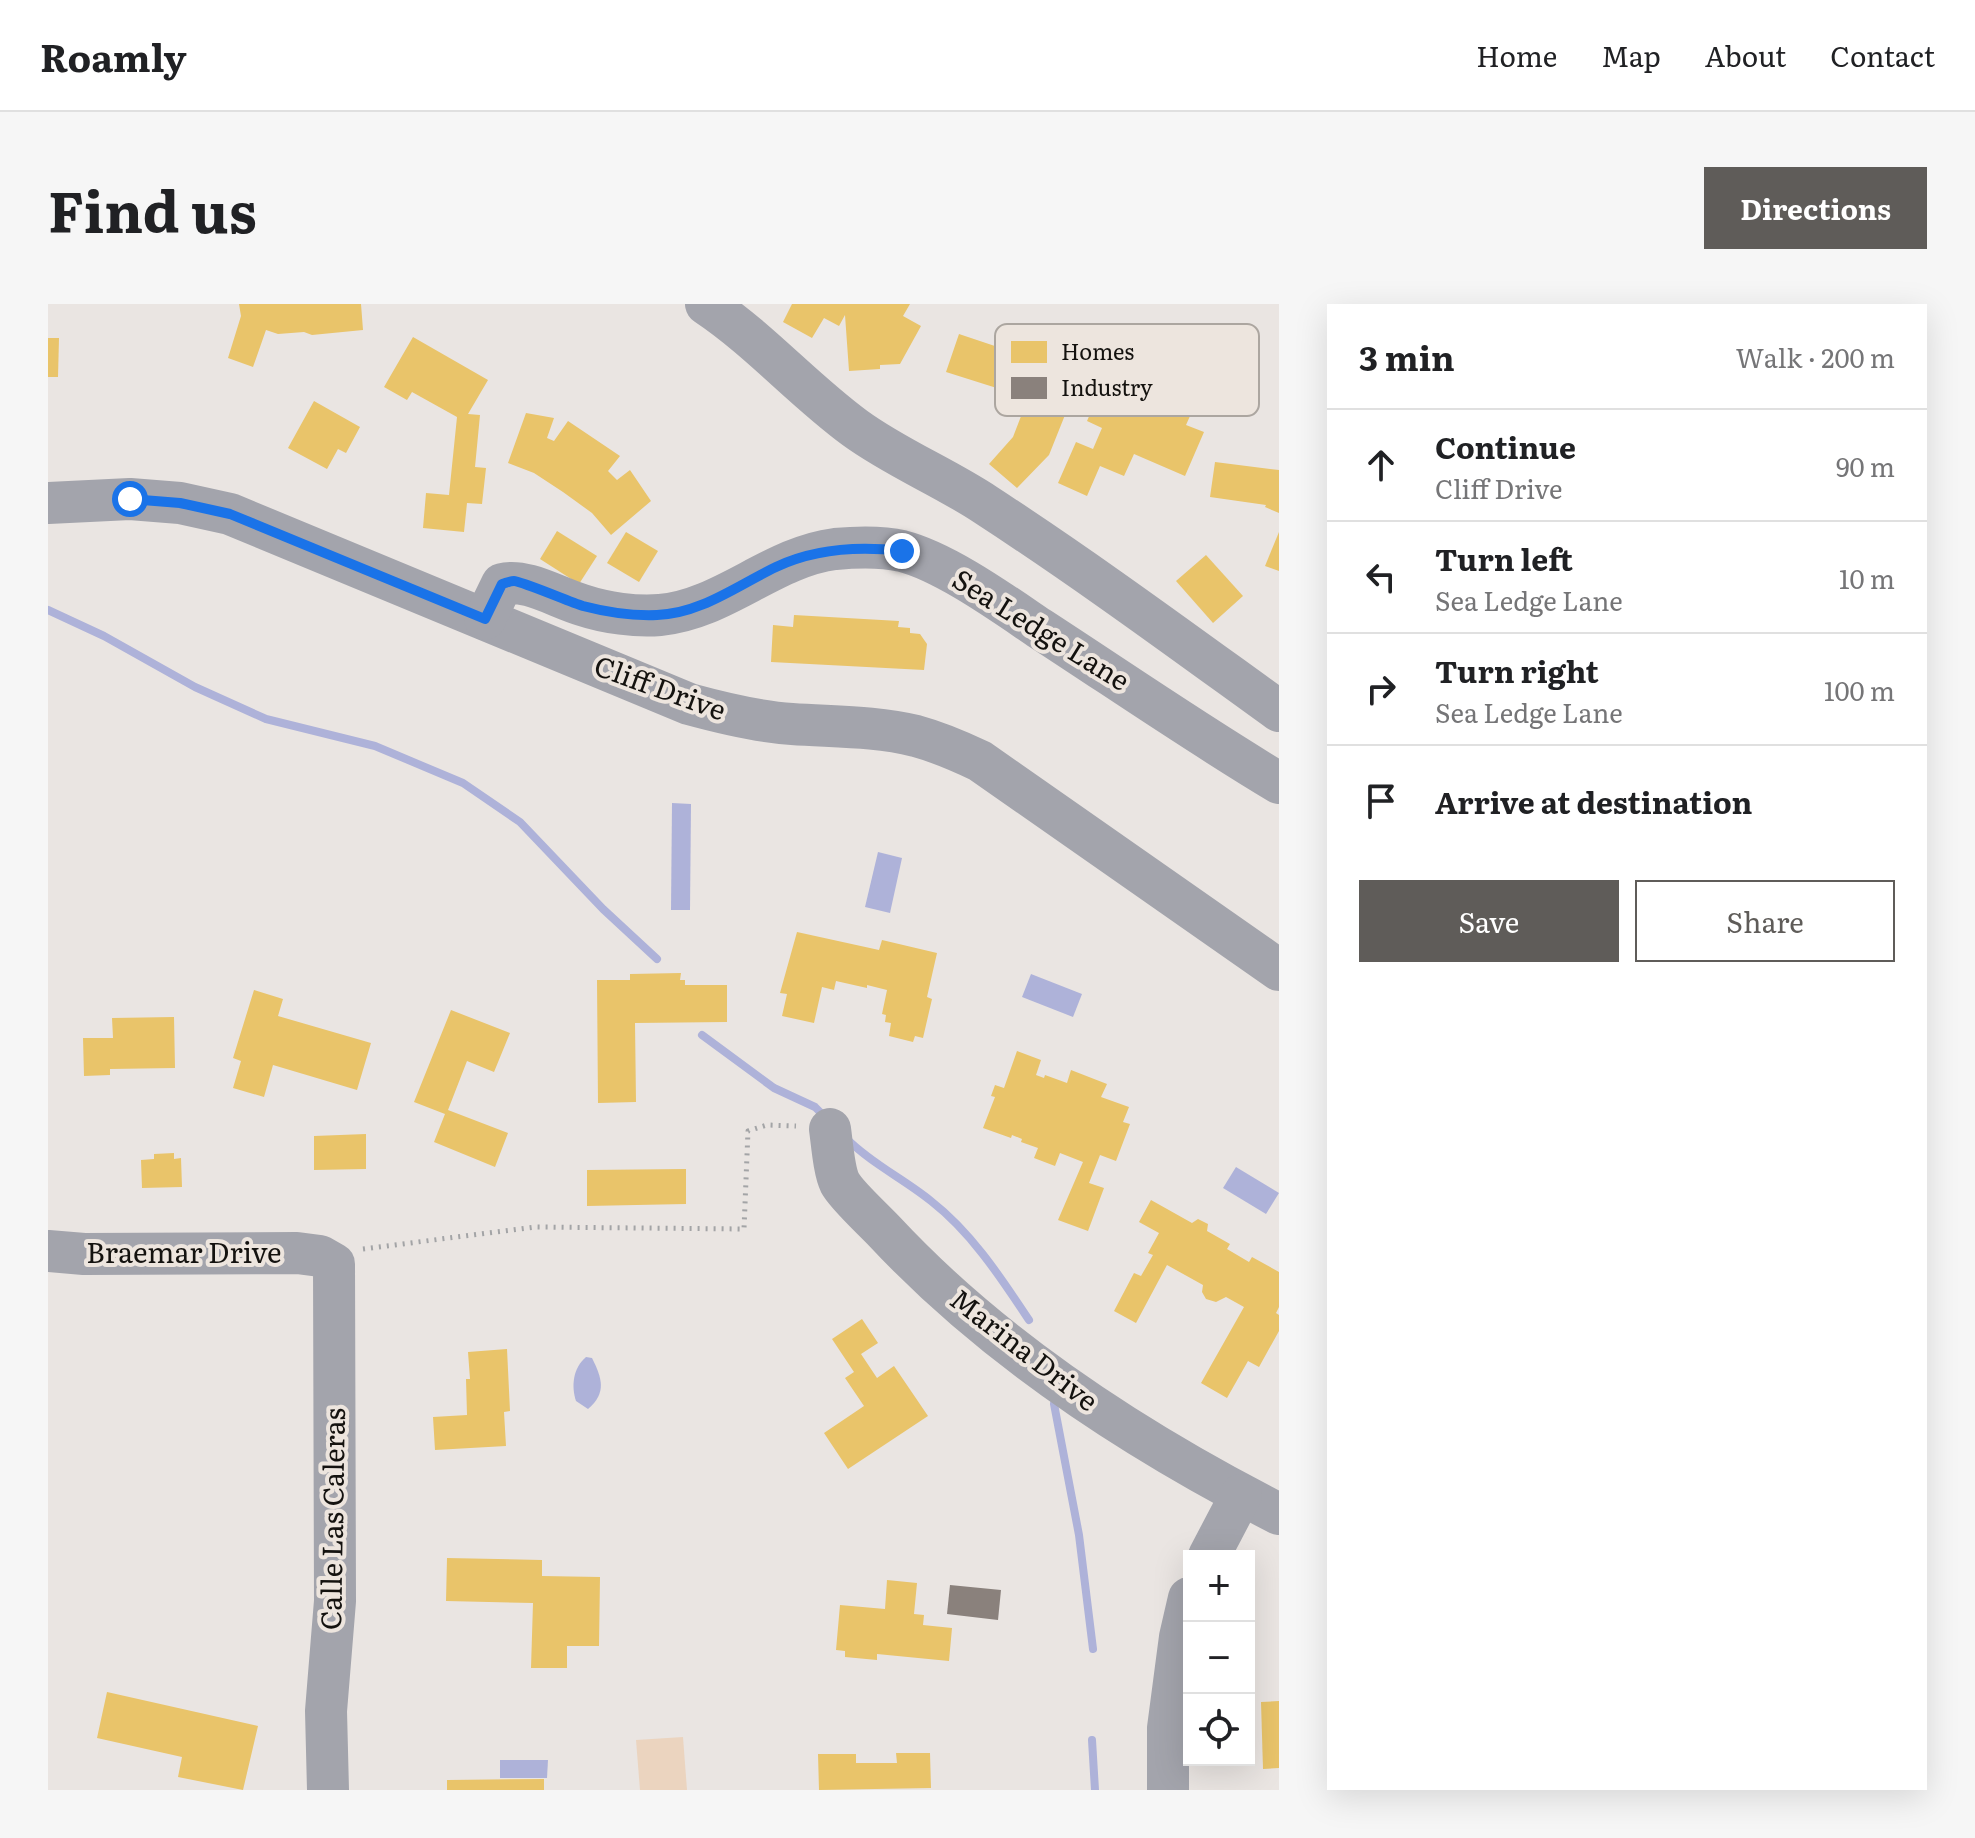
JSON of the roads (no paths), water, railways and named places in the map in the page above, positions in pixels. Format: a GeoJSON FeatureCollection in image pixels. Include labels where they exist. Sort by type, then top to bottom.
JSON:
{"type":"FeatureCollection","features":[{"type":"Feature","properties":{"kind":"street"},"geometry":{"type":"LineString","coordinates":[[706,304],[858,431],[981,501],[1279,711]]}},
{"type":"Feature","properties":{"kind":"street","name":"Cliff Drive"},"geometry":{"type":"LineString","coordinates":[[48,503],[130,499],[180,503],[230,514],[689,704],[789,724],[866,727],[916,736],[949,747],[980,761],[1279,970]]}},
{"type":"Feature","properties":{"kind":"street","name":"Sea Ledge Lane"},"geometry":{"type":"LineString","coordinates":[[485,619],[502,584],[517,580],[585,607],[657,615],[699,605],[806,555],[834,549],[869,547],[902,551],[935,563],[1014,611],[1279,783]]}},
{"type":"Feature","properties":{"kind":"street","name":"Marina Drive"},"geometry":{"type":"LineString","coordinates":[[830,1129],[840,1183],[902,1250],[972,1314],[1046,1373],[1108,1416],[1241,1495],[1279,1514]]}},
{"type":"Feature","properties":{"kind":"street","name":"Braemar Drive"},"geometry":{"type":"LineString","coordinates":[[48,1251],[84,1254],[297,1253],[327,1260]]}},
{"type":"Feature","properties":{"kind":"street","name":"Calle Las Caleras"},"geometry":{"type":"LineString","coordinates":[[327,1260],[335,1601],[326,1711],[328,1790]]}},
{"type":"Feature","properties":{"kind":"street"},"geometry":{"type":"LineString","coordinates":[[1212,1550],[1241,1495]]}},
{"type":"Feature","properties":{"kind":"street"},"geometry":{"type":"LineString","coordinates":[[1168,1790],[1168,1728],[1183,1622]]}},
{"type":"Feature","properties":{"kind":"water"},"geometry":{"type":"Polygon","coordinates":[[[672,803],[691,804],[690,910],[671,910],[672,803]]]}},
{"type":"Feature","properties":{"kind":"water"},"geometry":{"type":"Polygon","coordinates":[[[878,852],[902,858],[890,913],[865,907],[878,852]]]}},
{"type":"Feature","properties":{"kind":"water"},"geometry":{"type":"Polygon","coordinates":[[[1031,974],[1082,994],[1073,1017],[1022,997],[1031,974]]]}},
{"type":"Feature","properties":{"kind":"water"},"geometry":{"type":"Polygon","coordinates":[[[1236,1167],[1279,1193],[1266,1214],[1223,1188],[1236,1167]]]}},
{"type":"Feature","properties":{"kind":"water"},"geometry":{"type":"Polygon","coordinates":[[[586,1357],[592,1358],[601,1385],[598,1397],[588,1409],[576,1401],[574,1389],[576,1372],[586,1357]]]}},
{"type":"Feature","properties":{"kind":"water"},"geometry":{"type":"Polygon","coordinates":[[[500,1760],[548,1760],[547,1778],[500,1778],[500,1760]]]}},
{"type":"Feature","properties":{"kind":"waterway"},"geometry":{"type":"LineString","coordinates":[[48,610],[104,636],[195,687],[266,719],[375,746],[463,783],[520,822],[603,909],[657,959]]}},
{"type":"Feature","properties":{"kind":"waterway"},"geometry":{"type":"LineString","coordinates":[[702,1035],[774,1088],[815,1107],[826,1118]]}},
{"type":"Feature","properties":{"kind":"waterway"},"geometry":{"type":"LineString","coordinates":[[847,1139],[931,1201],[960,1227],[1029,1320]]}},
{"type":"Feature","properties":{"kind":"waterway"},"geometry":{"type":"LineString","coordinates":[[1054,1404],[1079,1535],[1093,1649]]}},
{"type":"Feature","properties":{"kind":"waterway"},"geometry":{"type":"LineString","coordinates":[[1092,1740],[1095,1790]]}}]}
